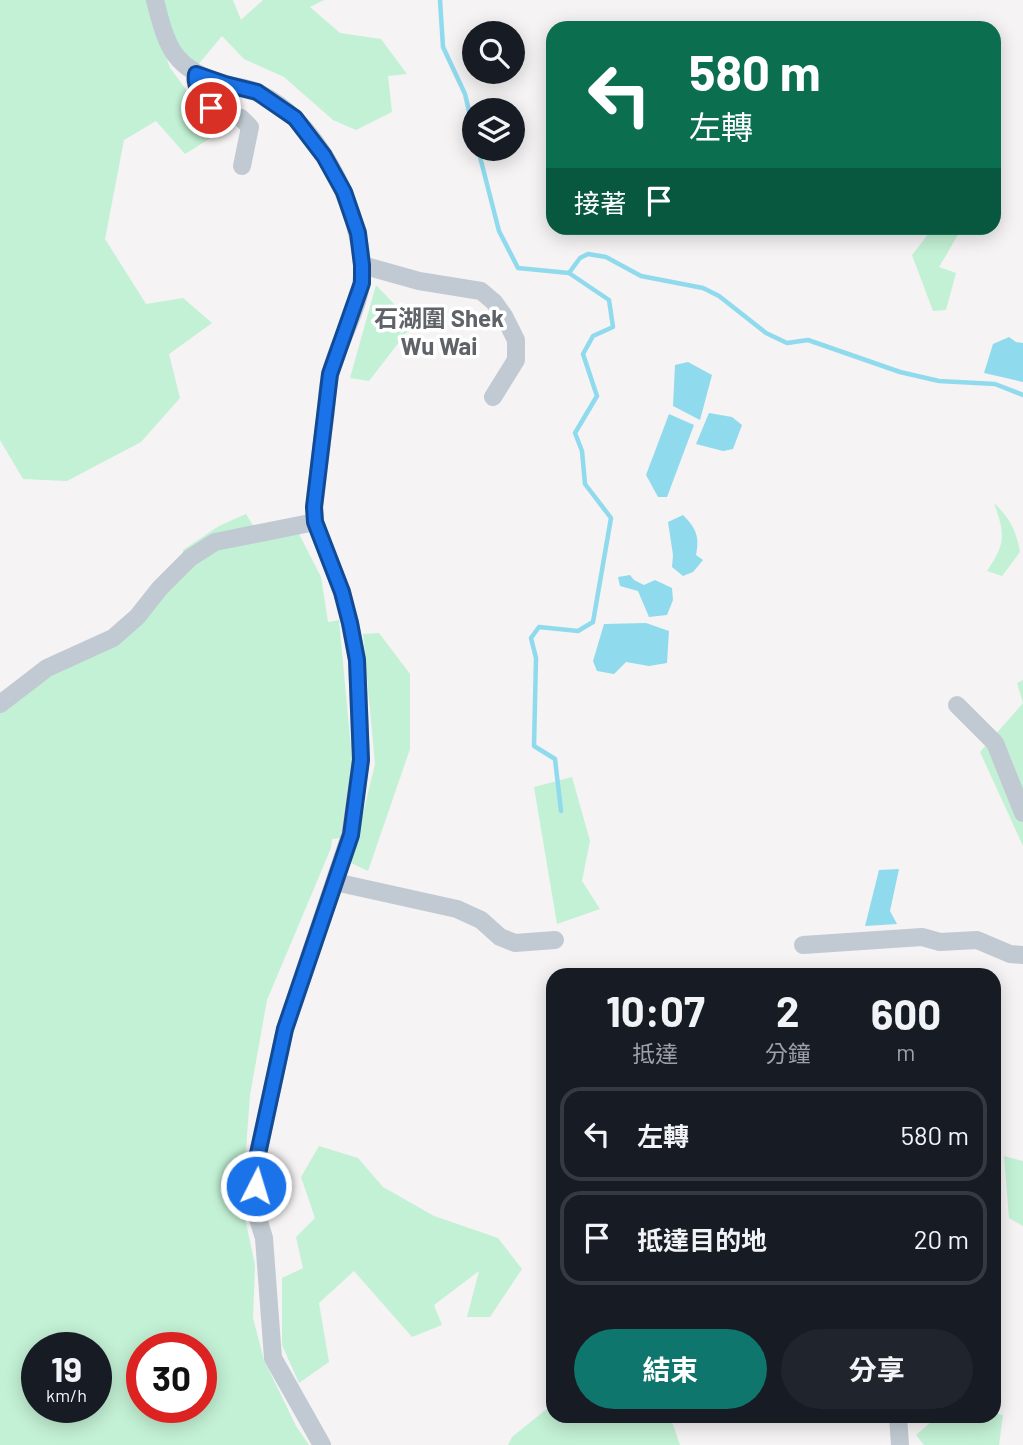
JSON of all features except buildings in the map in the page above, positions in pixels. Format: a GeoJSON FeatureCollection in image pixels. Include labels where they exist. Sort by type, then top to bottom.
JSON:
{"type":"FeatureCollection","features":[{"type":"Feature","properties":{"kind":"street"},"geometry":{"type":"LineString","coordinates":[[155,0],[164,37],[173,54],[196,74],[257,92],[295,118],[324,156],[344,192],[358,233],[362,265],[362,283],[330,374],[314,507],[315,522],[342,592],[357,660],[361,760],[351,835],[285,1029],[256,1163],[256,1209],[264,1238],[273,1359],[322,1445]]}},
{"type":"Feature","properties":{"kind":"street"},"geometry":{"type":"LineString","coordinates":[[196,74],[195,80],[200,93],[211,108],[242,118],[250,127],[242,166]]}},
{"type":"Feature","properties":{"kind":"street"},"geometry":{"type":"LineString","coordinates":[[362,265],[419,281],[481,291],[494,302],[516,340],[516,360],[493,397]]}},
{"type":"Feature","properties":{"kind":"street"},"geometry":{"type":"LineString","coordinates":[[0,704],[47,668],[113,638],[137,617],[160,588],[190,558],[215,542],[315,522]]}},
{"type":"Feature","properties":{"kind":"street"},"geometry":{"type":"LineString","coordinates":[[957,705],[995,743],[1023,813]]}},
{"type":"Feature","properties":{"kind":"street"},"geometry":{"type":"LineString","coordinates":[[335,882],[457,909],[481,920],[500,937],[515,943],[555,940]]}},
{"type":"Feature","properties":{"kind":"street"},"geometry":{"type":"LineString","coordinates":[[803,945],[922,937],[940,942],[977,940],[1010,954],[1023,955]]}},
{"type":"Feature","properties":{"kind":"street"},"geometry":{"type":"LineString","coordinates":[[898,1423],[900,1445]]}},
{"type":"Feature","properties":{"kind":"green space"},"geometry":{"type":"Polygon","coordinates":[[[0,0],[147,0],[170,68],[202,111],[233,124],[185,154],[156,121],[124,140],[105,239],[146,304],[183,298],[212,323],[169,354],[180,398],[141,442],[67,481],[23,479],[0,440],[0,0]]]}},
{"type":"Feature","properties":{"kind":"green space"},"geometry":{"type":"Polygon","coordinates":[[[162,0],[233,0],[241,20],[263,0],[324,0],[310,7],[340,33],[381,39],[407,74],[388,76],[392,112],[356,130],[333,120],[284,77],[244,59],[222,36],[197,66],[175,45],[162,0]]]}},
{"type":"Feature","properties":{"kind":"green space"},"geometry":{"type":"Polygon","coordinates":[[[928,235],[958,235],[939,267],[956,273],[946,310],[933,311],[912,255],[928,235]]]}},
{"type":"Feature","properties":{"kind":"green space"},"geometry":{"type":"Polygon","coordinates":[[[376,285],[413,324],[369,381],[350,378],[376,285]]]}},
{"type":"Feature","properties":{"kind":"green space"},"geometry":{"type":"Polygon","coordinates":[[[994,503],[1012,525],[1020,552],[1002,576],[987,571],[998,553],[1002,538],[994,503]]]}},
{"type":"Feature","properties":{"kind":"green space"},"geometry":{"type":"Polygon","coordinates":[[[246,514],[260,537],[297,530],[321,577],[328,622],[339,620],[352,759],[340,838],[332,839],[331,848],[267,1000],[250,1095],[242,1204],[255,1265],[253,1318],[264,1360],[296,1426],[309,1445],[0,1445],[0,707],[39,676],[131,631],[181,573],[183,550],[219,526],[246,514]]]}},
{"type":"Feature","properties":{"kind":"green space"},"geometry":{"type":"Polygon","coordinates":[[[379,633],[410,674],[410,749],[368,871],[351,863],[375,764],[363,634],[379,633]]]}},
{"type":"Feature","properties":{"kind":"green space"},"geometry":{"type":"Polygon","coordinates":[[[1023,680],[1023,703],[1017,683],[1023,680]]]}},
{"type":"Feature","properties":{"kind":"green space"},"geometry":{"type":"Polygon","coordinates":[[[1023,703],[1023,846],[980,752],[1023,703]]]}},
{"type":"Feature","properties":{"kind":"green space"},"geometry":{"type":"Polygon","coordinates":[[[572,777],[590,841],[582,881],[600,909],[557,924],[534,787],[572,777]]]}},
{"type":"Feature","properties":{"kind":"green space"},"geometry":{"type":"Polygon","coordinates":[[[319,1146],[358,1158],[383,1187],[434,1216],[498,1238],[522,1269],[490,1317],[467,1317],[479,1271],[434,1305],[442,1325],[412,1337],[354,1271],[319,1303],[329,1362],[299,1383],[282,1345],[282,1278],[303,1268],[296,1237],[315,1218],[301,1177],[319,1146]]]}},
{"type":"Feature","properties":{"kind":"green space"},"geometry":{"type":"Polygon","coordinates":[[[1004,1156],[1023,1161],[1023,1226],[1009,1218],[1004,1156]]]}},
{"type":"Feature","properties":{"kind":"green space"},"geometry":{"type":"Polygon","coordinates":[[[546,1410],[546,1423],[672,1423],[680,1445],[508,1445],[512,1437],[546,1410]]]}},
{"type":"Feature","properties":{"kind":"green space"},"geometry":{"type":"Polygon","coordinates":[[[1003,1415],[999,1445],[924,1445],[916,1435],[930,1423],[1001,1423],[1003,1415]]]}},
{"type":"Feature","properties":{"kind":"water"},"geometry":{"type":"Polygon","coordinates":[[[1009,337],[1023,343],[1023,382],[984,373],[993,344],[1009,337]]]}},
{"type":"Feature","properties":{"kind":"water"},"geometry":{"type":"Polygon","coordinates":[[[688,362],[712,375],[700,420],[673,406],[675,365],[688,362]]]}},
{"type":"Feature","properties":{"kind":"water"},"geometry":{"type":"Polygon","coordinates":[[[709,413],[732,417],[742,425],[733,449],[723,451],[696,444],[709,413]]]}},
{"type":"Feature","properties":{"kind":"water"},"geometry":{"type":"Polygon","coordinates":[[[669,414],[694,425],[667,497],[658,497],[646,475],[669,414]]]}},
{"type":"Feature","properties":{"kind":"water"},"geometry":{"type":"Polygon","coordinates":[[[683,515],[691,524],[697,538],[696,555],[703,560],[693,572],[683,576],[672,567],[668,522],[683,515]]]}},
{"type":"Feature","properties":{"kind":"water"},"geometry":{"type":"Polygon","coordinates":[[[630,575],[644,585],[655,580],[672,588],[673,600],[667,615],[649,617],[638,591],[620,586],[618,577],[630,575]]]}},
{"type":"Feature","properties":{"kind":"water"},"geometry":{"type":"Polygon","coordinates":[[[646,623],[669,631],[667,663],[649,666],[626,662],[614,674],[597,671],[593,661],[604,624],[646,623]]]}},
{"type":"Feature","properties":{"kind":"water"},"geometry":{"type":"Polygon","coordinates":[[[899,869],[890,911],[897,924],[865,926],[879,870],[899,869]]]}},
{"type":"Feature","properties":{"kind":"waterway"},"geometry":{"type":"LineString","coordinates":[[440,0],[443,47],[466,98]]}},
{"type":"Feature","properties":{"kind":"waterway"},"geometry":{"type":"LineString","coordinates":[[481,161],[499,231],[518,268],[569,273],[609,300],[613,327],[593,336],[583,354],[597,396],[575,433],[582,451],[585,484],[611,518],[593,622],[578,631],[539,627],[531,638],[536,658],[534,746],[555,759],[561,811]]}},
{"type":"Feature","properties":{"kind":"waterway"},"geometry":{"type":"LineString","coordinates":[[569,273],[580,258],[588,254],[606,257],[641,276],[703,288],[719,296],[766,333],[787,343],[808,340],[900,372],[939,381],[995,384],[1023,395]]}},
{"type":"Feature","properties":{"kind":"district","name":"石湖圍 Shek Wu Wai"},"geometry":{"type":"Point","coordinates":[439,333]}},
{"type":"Feature","properties":{"kind":"route"},"geometry":{"type":"LineString","coordinates":[[211,108],[200,93],[195,80],[196,74],[257,92],[295,118],[324,156],[344,192],[358,233],[362,265],[362,283],[330,374],[314,507],[315,522],[342,592],[357,660],[361,760],[351,835],[285,1029],[256,1163],[256,1186]]}}]}
